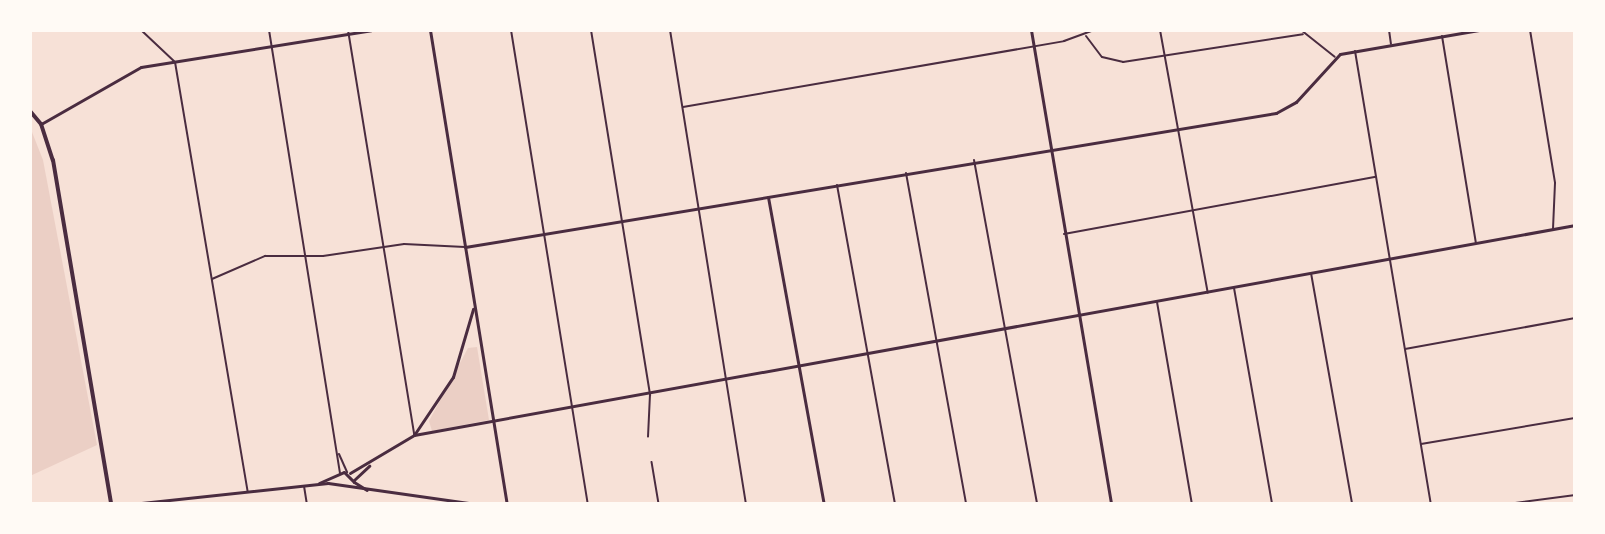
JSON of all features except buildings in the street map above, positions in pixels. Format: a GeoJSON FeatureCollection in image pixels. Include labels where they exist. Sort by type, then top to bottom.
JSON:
{"type":"FeatureCollection","features":[{"type":"Feature","properties":{"kind":"main road"},"geometry":{"type":"LineString","coordinates":[[30,111],[41,124],[53,160],[111,504]]}},
{"type":"Feature","properties":{"kind":"street"},"geometry":{"type":"LineString","coordinates":[[141,30],[175,62],[248,492]]}},
{"type":"Feature","properties":{"kind":"street"},"geometry":{"type":"LineString","coordinates":[[41,124],[131,70],[348,32],[371,30]]}},
{"type":"Feature","properties":{"kind":"street"},"geometry":{"type":"LineString","coordinates":[[430,30],[507,504]]}},
{"type":"Feature","properties":{"kind":"street"},"geometry":{"type":"LineString","coordinates":[[511,30],[588,504]]}},
{"type":"Feature","properties":{"kind":"street"},"geometry":{"type":"LineString","coordinates":[[591,30],[650,395]]}},
{"type":"Feature","properties":{"kind":"street"},"geometry":{"type":"LineString","coordinates":[[670,30],[746,504]]}},
{"type":"Feature","properties":{"kind":"street"},"geometry":{"type":"LineString","coordinates":[[1031,30],[1048,147],[1111,504]]}},
{"type":"Feature","properties":{"kind":"street"},"geometry":{"type":"LineString","coordinates":[[683,108],[1034,46],[1086,36],[1094,30]]}},
{"type":"Feature","properties":{"kind":"street"},"geometry":{"type":"LineString","coordinates":[[1160,30],[1208,293]]}},
{"type":"Feature","properties":{"kind":"street"},"geometry":{"type":"LineString","coordinates":[[1300,30],[1335,57]]}},
{"type":"Feature","properties":{"kind":"street"},"geometry":{"type":"LineString","coordinates":[[1389,30],[1391,45]]}},
{"type":"Feature","properties":{"kind":"street"},"geometry":{"type":"LineString","coordinates":[[212,279],[259,257],[306,258],[383,247],[465,247],[699,209],[1048,147],[1105,145],[1178,132],[1282,110],[1302,97],[1335,57],[1355,51],[1461,31],[1479,30]]}},
{"type":"Feature","properties":{"kind":"street"},"geometry":{"type":"LineString","coordinates":[[1530,30],[1555,183],[1553,229]]}},
{"type":"Feature","properties":{"kind":"street"},"geometry":{"type":"LineString","coordinates":[[269,31],[337,449],[338,485]]}},
{"type":"Feature","properties":{"kind":"street"},"geometry":{"type":"LineString","coordinates":[[348,32],[414,435]]}},
{"type":"Feature","properties":{"kind":"street"},"geometry":{"type":"LineString","coordinates":[[1086,36],[1102,57],[1116,62],[1303,34]]}},
{"type":"Feature","properties":{"kind":"street"},"geometry":{"type":"LineString","coordinates":[[1442,36],[1476,243]]}},
{"type":"Feature","properties":{"kind":"street"},"geometry":{"type":"LineString","coordinates":[[1355,51],[1431,504]]}},
{"type":"Feature","properties":{"kind":"street"},"geometry":{"type":"LineString","coordinates":[[974,160],[1037,504]]}},
{"type":"Feature","properties":{"kind":"street"},"geometry":{"type":"LineString","coordinates":[[906,172],[966,504]]}},
{"type":"Feature","properties":{"kind":"street"},"geometry":{"type":"LineString","coordinates":[[1064,234],[1376,177]]}},
{"type":"Feature","properties":{"kind":"street"},"geometry":{"type":"LineString","coordinates":[[837,184],[895,504]]}},
{"type":"Feature","properties":{"kind":"street"},"geometry":{"type":"LineString","coordinates":[[768,197],[824,504]]}},
{"type":"Feature","properties":{"kind":"street"},"geometry":{"type":"LineString","coordinates":[[414,435],[573,409],[1575,225]]}},
{"type":"Feature","properties":{"kind":"street"},"geometry":{"type":"LineString","coordinates":[[1311,273],[1352,504]]}},
{"type":"Feature","properties":{"kind":"street"},"geometry":{"type":"LineString","coordinates":[[1234,288],[1272,504]]}},
{"type":"Feature","properties":{"kind":"street"},"geometry":{"type":"LineString","coordinates":[[1157,302],[1192,504]]}},
{"type":"Feature","properties":{"kind":"street"},"geometry":{"type":"LineString","coordinates":[[317,484],[370,464],[414,435],[453,377],[474,304]]}},
{"type":"Feature","properties":{"kind":"street"},"geometry":{"type":"LineString","coordinates":[[1405,349],[1575,318]]}},
{"type":"Feature","properties":{"kind":"street"},"geometry":{"type":"LineString","coordinates":[[1421,444],[1575,418]]}},
{"type":"Feature","properties":{"kind":"street"},"geometry":{"type":"LineString","coordinates":[[337,449],[354,481],[372,492]]}},
{"type":"Feature","properties":{"kind":"street"},"geometry":{"type":"LineString","coordinates":[[349,488],[370,464]]}},
{"type":"Feature","properties":{"kind":"street"},"geometry":{"type":"LineString","coordinates":[[132,504],[317,484],[476,504]]}},
{"type":"Feature","properties":{"kind":"street"},"geometry":{"type":"LineString","coordinates":[[304,486],[307,504]]}},
{"type":"Feature","properties":{"kind":"street"},"geometry":{"type":"LineString","coordinates":[[1508,504],[1575,495]]}},
{"type":"Feature","properties":{"kind":"lane"},"geometry":{"type":"LineString","coordinates":[[648,437],[650,395]]}},
{"type":"Feature","properties":{"kind":"lane"},"geometry":{"type":"LineString","coordinates":[[652,462],[659,504]]}},
{"type":"Feature","properties":{"kind":"shaded area"},"geometry":{"type":"Polygon","coordinates":[[[30,127],[43,160],[97,445],[30,476],[30,127]]]}},
{"type":"Feature","properties":{"kind":"shaded area"},"geometry":{"type":"Polygon","coordinates":[[[477,347],[489,420],[432,431],[429,421],[468,348],[477,347]]]}}]}
